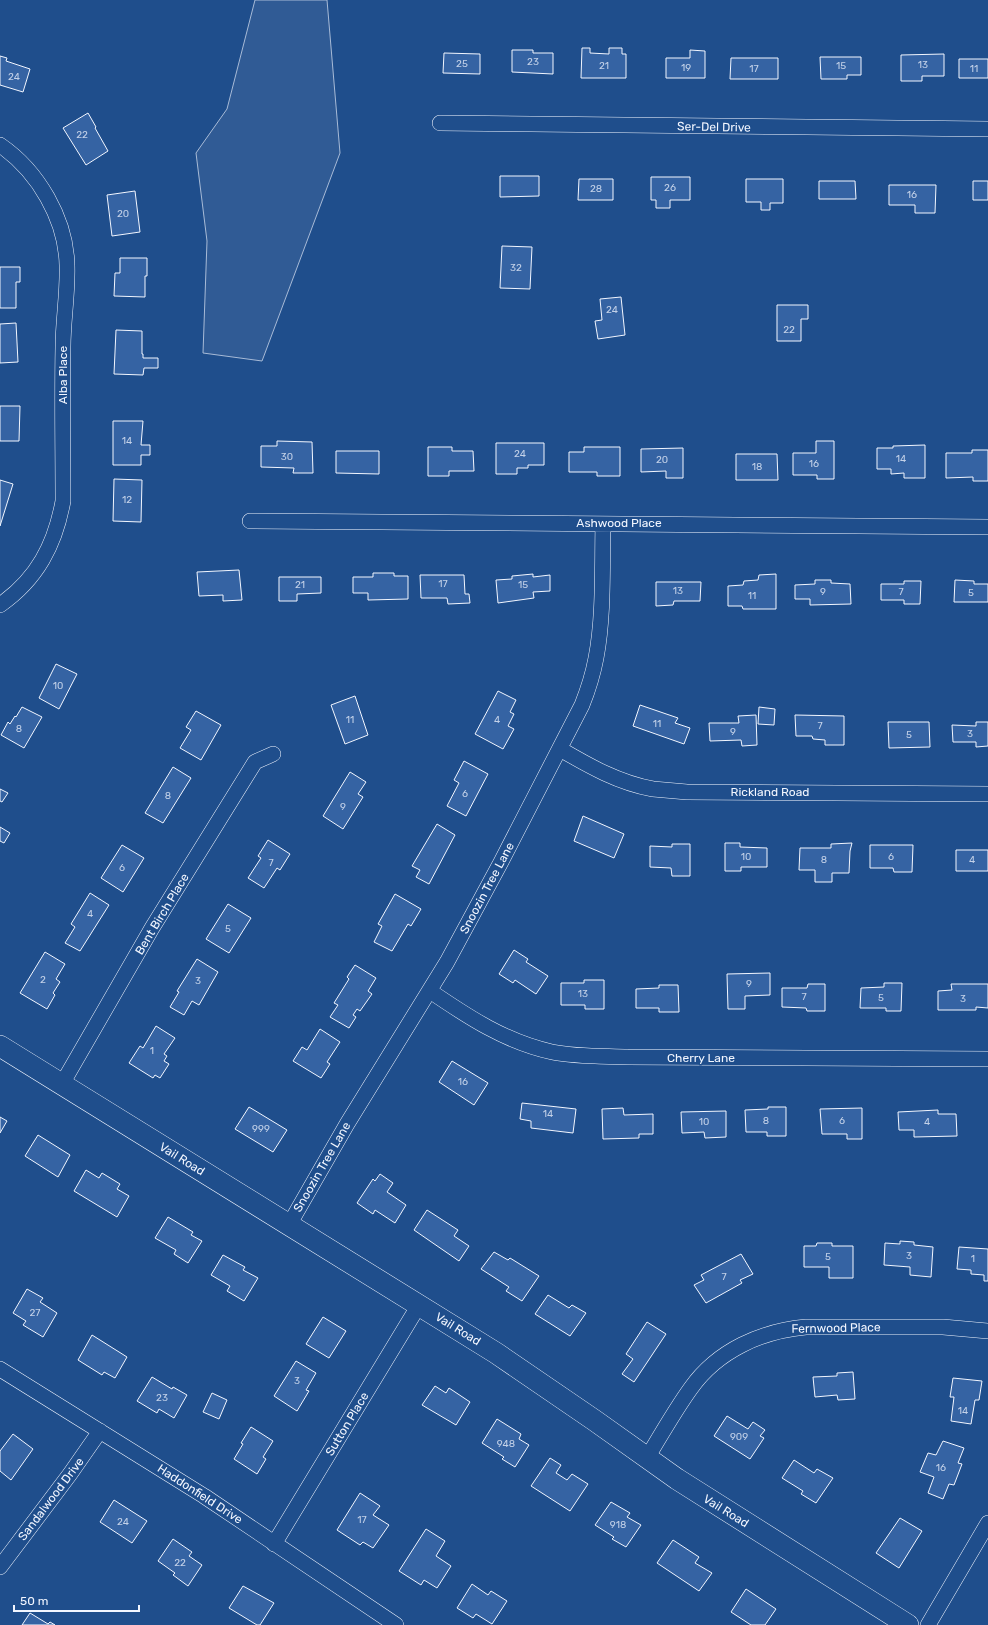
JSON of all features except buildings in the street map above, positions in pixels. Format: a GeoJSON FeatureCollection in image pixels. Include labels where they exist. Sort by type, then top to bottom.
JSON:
{"type":"FeatureCollection","features":[{"type":"Feature","properties":{"kind":"street","name":"Ser-Del Drive"},"geometry":{"type":"LineString","coordinates":[[440,123],[988,129]]}},
{"type":"Feature","properties":{"kind":"street","name":"Alba Place"},"geometry":{"type":"LineString","coordinates":[[0,145],[22,163],[38,182],[49,200],[59,224],[65,248],[67,265],[63,345],[63,501],[59,524],[51,545],[40,565],[9,599],[0,605]]}},
{"type":"Feature","properties":{"kind":"street","name":"Ashwood Place"},"geometry":{"type":"LineString","coordinates":[[250,521],[988,527]]}},
{"type":"Feature","properties":{"kind":"street","name":"Snoozin Tree Lane"},"geometry":{"type":"LineString","coordinates":[[289,1225],[347,1124],[451,956],[582,705],[591,680],[596,657],[600,623],[603,524]]}},
{"type":"Feature","properties":{"kind":"street","name":"Rickland Road"},"geometry":{"type":"LineString","coordinates":[[560,749],[599,771],[631,783],[653,789],[687,792],[988,794]]}},
{"type":"Feature","properties":{"kind":"street","name":"Bent Birch Place"},"geometry":{"type":"LineString","coordinates":[[62,1084],[152,928],[255,762],[273,754]]}},
{"type":"Feature","properties":{"kind":"street","name":"Cherry Lane"},"geometry":{"type":"LineString","coordinates":[[430,991],[468,1017],[498,1034],[552,1052],[575,1055],[628,1057],[988,1059]]}},
{"type":"Feature","properties":{"kind":"street","name":"Vail Road"},"geometry":{"type":"LineString","coordinates":[[0,1046],[496,1353],[677,1480],[908,1625]]}},
{"type":"Feature","properties":{"kind":"street","name":"Sutton Place"},"geometry":{"type":"LineString","coordinates":[[274,1544],[419,1305]]}},
{"type":"Feature","properties":{"kind":"street","name":"Fernwood Place"},"geometry":{"type":"LineString","coordinates":[[647,1458],[691,1387],[706,1370],[730,1351],[743,1343],[764,1334],[806,1326],[943,1327],[988,1331]]}},
{"type":"Feature","properties":{"kind":"street","name":"Haddonfield Drive"},"geometry":{"type":"LineString","coordinates":[[0,1369],[204,1496],[396,1625]]}},
{"type":"Feature","properties":{"kind":"street","name":"Sandalwood Drive"},"geometry":{"type":"LineString","coordinates":[[0,1567],[70,1474],[100,1431]]}},
{"type":"Feature","properties":{"kind":"street"},"geometry":{"type":"LineString","coordinates":[[928,1625],[988,1523]]}},
{"type":"Feature","properties":{"kind":"shaded area"},"geometry":{"type":"Polygon","coordinates":[[[255,0],[327,0],[340,153],[262,361],[203,353],[207,241],[196,153],[227,109],[255,0]]]}}]}
